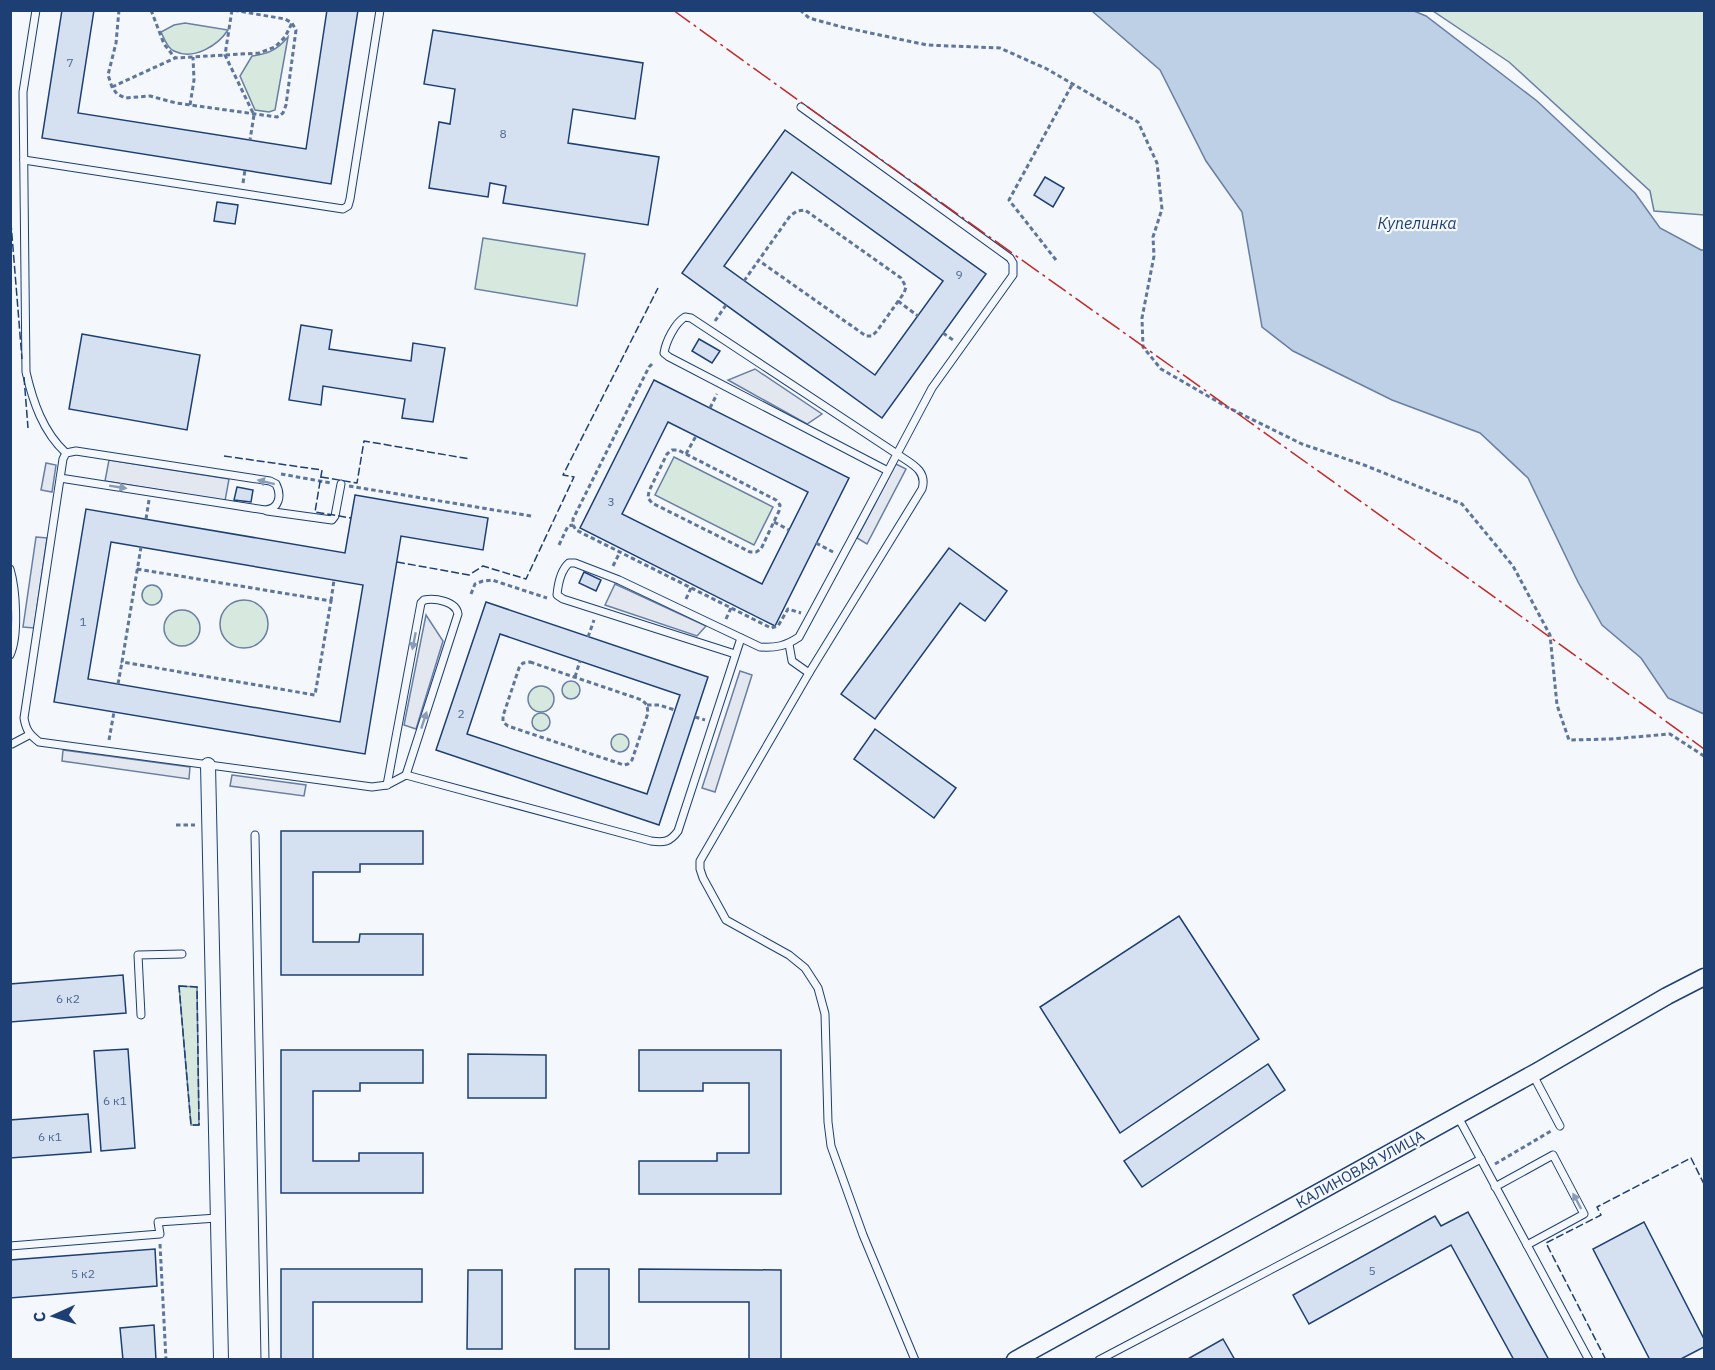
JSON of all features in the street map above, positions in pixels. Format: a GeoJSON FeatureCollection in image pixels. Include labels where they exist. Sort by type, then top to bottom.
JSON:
{"type":"FeatureCollection","features":[{"type":"Feature","properties":{"kind":"street"},"geometry":{"type":"LineString","coordinates":[[208,765],[221,1359]]}},
{"type":"Feature","properties":{"kind":"street","name":"КАЛИНОВАЯ УЛИЦА"},"geometry":{"type":"LineString","coordinates":[[1015,1359],[1704,977]]}},
{"type":"Feature","properties":{"kind":"lane"},"geometry":{"type":"LineString","coordinates":[[36,10],[23,92],[26,372],[30,393],[45,428],[54,442],[66,453]]}},
{"type":"Feature","properties":{"kind":"lane"},"geometry":{"type":"LineString","coordinates":[[24,160],[343,209],[348,206],[350,199],[380,10]]}},
{"type":"Feature","properties":{"kind":"lane"},"geometry":{"type":"LineString","coordinates":[[735,654],[557,595],[565,567],[569,562],[575,563],[619,580],[760,647],[774,648],[789,644],[799,637],[932,388],[1013,275],[1013,263],[1010,258],[801,107]]}},
{"type":"Feature","properties":{"kind":"lane"},"geometry":{"type":"LineString","coordinates":[[888,471],[669,357],[664,352],[665,345],[680,320],[685,317],[691,318],[897,454],[918,468],[924,482],[922,489],[809,673],[703,854],[700,869],[726,920],[789,955],[805,968],[818,988],[825,1014],[828,1122],[831,1146],[862,1235],[915,1359]]}},
{"type":"Feature","properties":{"kind":"lane"},"geometry":{"type":"LineString","coordinates":[[66,453],[76,451],[276,484],[279,498],[277,505],[265,510]]}},
{"type":"Feature","properties":{"kind":"lane"},"geometry":{"type":"LineString","coordinates":[[66,453],[63,459],[24,718],[25,728],[29,735],[39,741],[372,787],[387,785],[406,775],[651,841],[667,842],[678,831],[741,638]]}},
{"type":"Feature","properties":{"kind":"lane"},"geometry":{"type":"LineString","coordinates":[[60,478],[332,520],[335,516],[341,484]]}},
{"type":"Feature","properties":{"kind":"lane"},"geometry":{"type":"LineString","coordinates":[[10,569],[16,626],[14,647],[10,655]]}},
{"type":"Feature","properties":{"kind":"lane"},"geometry":{"type":"LineString","coordinates":[[387,785],[421,603],[429,599],[453,605],[457,608],[458,614],[406,775]]}},
{"type":"Feature","properties":{"kind":"lane"},"geometry":{"type":"LineString","coordinates":[[789,644],[792,661],[809,673]]}},
{"type":"Feature","properties":{"kind":"lane"},"geometry":{"type":"LineString","coordinates":[[11,744],[29,735]]}},
{"type":"Feature","properties":{"kind":"lane"},"geometry":{"type":"LineString","coordinates":[[255,835],[265,1359]]}},
{"type":"Feature","properties":{"kind":"lane"},"geometry":{"type":"LineString","coordinates":[[141,1015],[138,955],[182,954]]}},
{"type":"Feature","properties":{"kind":"lane"},"geometry":{"type":"LineString","coordinates":[[1532,1074],[1560,1126]]}},
{"type":"Feature","properties":{"kind":"lane"},"geometry":{"type":"LineString","coordinates":[[1457,1115],[1589,1359]]}},
{"type":"Feature","properties":{"kind":"lane"},"geometry":{"type":"LineString","coordinates":[[1495,1186],[1553,1155],[1584,1214],[1527,1245]]}},
{"type":"Feature","properties":{"kind":"lane"},"geometry":{"type":"LineString","coordinates":[[1099,1359],[1481,1159]]}},
{"type":"Feature","properties":{"kind":"lane"},"geometry":{"type":"LineString","coordinates":[[10,1246],[160,1234],[158,1222],[218,1218]]}},
{"type":"Feature","properties":{"kind":"path"},"geometry":{"type":"LineString","coordinates":[[119,10],[116,43],[108,75],[112,87],[125,98],[150,96],[190,105],[254,115],[277,117],[283,113],[296,39],[296,30],[292,22],[232,10],[225,55],[254,115],[250,140]]}},
{"type":"Feature","properties":{"kind":"path"},"geometry":{"type":"LineString","coordinates":[[151,10],[164,44],[174,58]]}},
{"type":"Feature","properties":{"kind":"path"},"geometry":{"type":"LineString","coordinates":[[800,10],[809,18],[927,45],[1000,48],[1047,69],[1138,122],[1157,163],[1162,208],[1153,237],[1154,256],[1142,318],[1143,347],[1161,369],[1227,407],[1302,444],[1364,465],[1462,504],[1513,566],[1550,635],[1557,705],[1569,740],[1670,734],[1704,756]]}},
{"type":"Feature","properties":{"kind":"path"},"geometry":{"type":"LineString","coordinates":[[112,87],[174,58],[259,53],[275,46],[285,37],[292,22]]}},
{"type":"Feature","properties":{"kind":"path"},"geometry":{"type":"LineString","coordinates":[[190,105],[194,80],[193,57]]}},
{"type":"Feature","properties":{"kind":"path"},"geometry":{"type":"LineString","coordinates":[[1056,260],[1009,200],[1073,83]]}},
{"type":"Feature","properties":{"kind":"path"},"geometry":{"type":"LineString","coordinates":[[744,281],[758,260],[790,216],[797,211],[805,210],[901,278],[906,287],[877,331],[872,336],[866,336],[758,260]]}},
{"type":"Feature","properties":{"kind":"path"},"geometry":{"type":"LineString","coordinates":[[898,301],[918,316]]}},
{"type":"Feature","properties":{"kind":"path"},"geometry":{"type":"LineString","coordinates":[[708,330],[726,305]]}},
{"type":"Feature","properties":{"kind":"path"},"geometry":{"type":"LineString","coordinates":[[652,364],[573,519],[573,525],[576,530],[771,628],[778,626],[788,609],[801,614]]}},
{"type":"Feature","properties":{"kind":"path"},"geometry":{"type":"LineString","coordinates":[[710,408],[717,394]]}},
{"type":"Feature","properties":{"kind":"path"},"geometry":{"type":"LineString","coordinates":[[686,454],[696,436]]}},
{"type":"Feature","properties":{"kind":"path"},"geometry":{"type":"LineString","coordinates":[[672,450],[678,450],[686,454],[776,500],[780,505],[774,522],[760,549],[756,552],[750,552],[648,498],[649,491],[667,454],[672,450]]}},
{"type":"Feature","properties":{"kind":"path"},"geometry":{"type":"LineString","coordinates":[[260,480],[261,471],[531,516]]}},
{"type":"Feature","properties":{"kind":"path"},"geometry":{"type":"LineString","coordinates":[[146,519],[149,498]]}},
{"type":"Feature","properties":{"kind":"path"},"geometry":{"type":"LineString","coordinates":[[774,522],[789,530]]}},
{"type":"Feature","properties":{"kind":"path"},"geometry":{"type":"LineString","coordinates":[[559,545],[568,526],[573,525]]}},
{"type":"Feature","properties":{"kind":"path"},"geometry":{"type":"LineString","coordinates":[[816,543],[842,556]]}},
{"type":"Feature","properties":{"kind":"path"},"geometry":{"type":"LineString","coordinates":[[118,684],[141,547]]}},
{"type":"Feature","properties":{"kind":"path"},"geometry":{"type":"LineString","coordinates":[[613,566],[620,552]]}},
{"type":"Feature","properties":{"kind":"path"},"geometry":{"type":"LineString","coordinates":[[138,569],[331,601]]}},
{"type":"Feature","properties":{"kind":"path"},"geometry":{"type":"LineString","coordinates":[[122,662],[315,695],[334,580]]}},
{"type":"Feature","properties":{"kind":"path"},"geometry":{"type":"LineString","coordinates":[[471,594],[475,584],[492,580],[549,598],[557,595]]}},
{"type":"Feature","properties":{"kind":"path"},"geometry":{"type":"LineString","coordinates":[[686,599],[691,588]]}},
{"type":"Feature","properties":{"kind":"path"},"geometry":{"type":"LineString","coordinates":[[726,619],[731,608]]}},
{"type":"Feature","properties":{"kind":"path"},"geometry":{"type":"LineString","coordinates":[[588,637],[597,610]]}},
{"type":"Feature","properties":{"kind":"path"},"geometry":{"type":"LineString","coordinates":[[575,677],[580,661]]}},
{"type":"Feature","properties":{"kind":"path"},"geometry":{"type":"LineString","coordinates":[[530,662],[575,677],[642,700],[647,705],[648,712],[632,760],[628,764],[613,761],[504,723],[506,706],[519,668],[523,663],[530,662]]}},
{"type":"Feature","properties":{"kind":"path"},"geometry":{"type":"LineString","coordinates":[[647,705],[660,705],[675,710]]}},
{"type":"Feature","properties":{"kind":"path"},"geometry":{"type":"LineString","coordinates":[[107,751],[114,712]]}},
{"type":"Feature","properties":{"kind":"path"},"geometry":{"type":"LineString","coordinates":[[176,825],[198,825]]}},
{"type":"Feature","properties":{"kind":"path"},"geometry":{"type":"LineString","coordinates":[[1495,1186],[1495,1162],[1560,1126]]}},
{"type":"Feature","properties":{"kind":"path"},"geometry":{"type":"LineString","coordinates":[[160,1234],[166,1359]]}},
{"type":"Feature","properties":{"kind":"shaded area"},"geometry":{"type":"Polygon","coordinates":[[[1433,11],[1704,11],[1704,215],[1654,211],[1650,191],[1509,62],[1433,11]]]}},
{"type":"Feature","properties":{"kind":"shaded area"},"geometry":{"type":"Polygon","coordinates":[[[185,23],[228,30],[224,36],[205,50],[182,54],[169,48],[161,32],[174,25],[185,23]]]}},
{"type":"Feature","properties":{"kind":"shaded area"},"geometry":{"type":"Polygon","coordinates":[[[288,37],[275,110],[269,112],[255,110],[240,76],[252,56],[272,51],[288,37]]]}},
{"type":"Feature","properties":{"kind":"shaded area"},"geometry":{"type":"Polygon","coordinates":[[[483,238],[585,254],[577,306],[475,289],[483,238]]]}},
{"type":"Feature","properties":{"kind":"shaded area"},"geometry":{"type":"Polygon","coordinates":[[[755,369],[822,414],[807,424],[728,380],[755,369]]]}},
{"type":"Feature","properties":{"kind":"shaded area"},"geometry":{"type":"Polygon","coordinates":[[[674,457],[773,507],[754,545],[655,495],[674,457]]]}},
{"type":"Feature","properties":{"kind":"shaded area"},"geometry":{"type":"Polygon","coordinates":[[[109,460],[229,479],[225,501],[105,481],[109,460]]]}},
{"type":"Feature","properties":{"kind":"shaded area"},"geometry":{"type":"Polygon","coordinates":[[[46,463],[56,465],[52,492],[41,490],[46,463]]]}},
{"type":"Feature","properties":{"kind":"shaded area"},"geometry":{"type":"Polygon","coordinates":[[[896,464],[906,469],[867,544],[857,538],[896,464]]]}},
{"type":"Feature","properties":{"kind":"shaded area"},"geometry":{"type":"Polygon","coordinates":[[[36,537],[47,538],[34,628],[23,627],[36,537]]]}},
{"type":"Feature","properties":{"kind":"shaded area"},"geometry":{"type":"Polygon","coordinates":[[[615,584],[706,626],[697,636],[605,605],[615,584]]]}},
{"type":"Feature","properties":{"kind":"shaded area"},"geometry":{"type":"Polygon","coordinates":[[[152,585],[159,588],[162,595],[159,602],[152,605],[145,602],[142,595],[145,588],[152,585]]]}},
{"type":"Feature","properties":{"kind":"shaded area"},"geometry":{"type":"Polygon","coordinates":[[[244,600],[261,607],[268,624],[261,641],[244,648],[227,641],[220,624],[227,607],[244,600]]]}},
{"type":"Feature","properties":{"kind":"shaded area"},"geometry":{"type":"Polygon","coordinates":[[[182,610],[195,615],[200,628],[195,641],[182,646],[169,641],[164,628],[169,615],[182,610]]]}},
{"type":"Feature","properties":{"kind":"shaded area"},"geometry":{"type":"Polygon","coordinates":[[[426,615],[443,641],[416,729],[404,725],[426,615]]]}},
{"type":"Feature","properties":{"kind":"shaded area"},"geometry":{"type":"Polygon","coordinates":[[[740,671],[752,675],[715,792],[702,788],[740,671]]]}},
{"type":"Feature","properties":{"kind":"shaded area"},"geometry":{"type":"Polygon","coordinates":[[[571,681],[577,684],[580,690],[577,696],[571,699],[565,696],[562,690],[565,684],[571,681]]]}},
{"type":"Feature","properties":{"kind":"shaded area"},"geometry":{"type":"Polygon","coordinates":[[[541,686],[550,690],[554,699],[550,708],[541,712],[532,708],[528,699],[532,690],[541,686]]]}},
{"type":"Feature","properties":{"kind":"shaded area"},"geometry":{"type":"Polygon","coordinates":[[[541,713],[547,716],[550,722],[547,728],[541,731],[535,728],[532,722],[535,716],[541,713]]]}},
{"type":"Feature","properties":{"kind":"shaded area"},"geometry":{"type":"Polygon","coordinates":[[[620,734],[626,737],[629,743],[626,749],[620,752],[614,749],[611,743],[614,737],[620,734]]]}},
{"type":"Feature","properties":{"kind":"shaded area"},"geometry":{"type":"Polygon","coordinates":[[[63,750],[190,767],[189,779],[62,761],[63,750]]]}},
{"type":"Feature","properties":{"kind":"shaded area"},"geometry":{"type":"Polygon","coordinates":[[[232,775],[306,785],[304,796],[230,786],[232,775]]]}},
{"type":"Feature","properties":{"kind":"shaded area"},"geometry":{"type":"Polygon","coordinates":[[[179,986],[197,987],[199,1125],[191,1125],[179,986]]]}},
{"type":"Feature","properties":{"kind":"water","name":"Купелинка"},"geometry":{"type":"Polygon","coordinates":[[[1092,11],[1414,11],[1426,16],[1537,101],[1635,193],[1660,228],[1704,250],[1704,714],[1668,698],[1641,658],[1602,625],[1578,582],[1528,478],[1480,433],[1392,400],[1293,351],[1262,327],[1242,212],[1206,161],[1160,70],[1092,11]]]}},
{"type":"Feature","properties":{"kind":"building"},"geometry":{"type":"Polygon","coordinates":[[[62,10],[94,10],[78,113],[306,149],[327,10],[358,10],[331,184],[42,138],[62,10]]]}},
{"type":"Feature","properties":{"kind":"building"},"geometry":{"type":"Polygon","coordinates":[[[433,30],[643,63],[635,119],[573,109],[568,143],[659,157],[648,225],[503,203],[506,186],[490,183],[488,197],[429,188],[439,122],[450,124],[455,89],[424,84],[433,30]]]}},
{"type":"Feature","properties":{"kind":"building"},"geometry":{"type":"Polygon","coordinates":[[[785,130],[986,274],[882,418],[682,273],[785,130]],[[792,172],[724,266],[875,375],[943,281],[792,172]]]}},
{"type":"Feature","properties":{"kind":"building"},"geometry":{"type":"Polygon","coordinates":[[[1045,177],[1064,188],[1053,207],[1034,195],[1045,177]]]}},
{"type":"Feature","properties":{"kind":"building"},"geometry":{"type":"Polygon","coordinates":[[[217,202],[238,205],[235,224],[214,221],[217,202]]]}},
{"type":"Feature","properties":{"kind":"building"},"geometry":{"type":"Polygon","coordinates":[[[301,325],[332,330],[329,349],[411,361],[413,343],[445,348],[433,422],[402,418],[405,399],[323,386],[321,405],[289,400],[301,325]]]}},
{"type":"Feature","properties":{"kind":"building"},"geometry":{"type":"Polygon","coordinates":[[[82,334],[200,355],[187,430],[69,409],[82,334]]]}},
{"type":"Feature","properties":{"kind":"building"},"geometry":{"type":"Polygon","coordinates":[[[699,339],[720,351],[712,363],[692,351],[699,339]]]}},
{"type":"Feature","properties":{"kind":"building"},"geometry":{"type":"Polygon","coordinates":[[[654,380],[849,478],[775,626],[580,528],[654,380]],[[668,422],[622,514],[762,584],[808,492],[668,422]]]}},
{"type":"Feature","properties":{"kind":"building"},"geometry":{"type":"Polygon","coordinates":[[[237,487],[253,490],[251,502],[234,500],[237,487]]]}},
{"type":"Feature","properties":{"kind":"building"},"geometry":{"type":"Polygon","coordinates":[[[355,495],[488,518],[483,550],[401,536],[365,754],[54,702],[86,509],[345,553],[355,495]],[[111,542],[88,679],[340,722],[363,585],[111,542]]]}},
{"type":"Feature","properties":{"kind":"building"},"geometry":{"type":"Polygon","coordinates":[[[949,548],[1007,591],[985,621],[960,603],[875,719],[841,694],[949,548]]]}},
{"type":"Feature","properties":{"kind":"building"},"geometry":{"type":"Polygon","coordinates":[[[584,572],[601,580],[596,591],[579,583],[584,572]]]}},
{"type":"Feature","properties":{"kind":"building"},"geometry":{"type":"Polygon","coordinates":[[[486,602],[708,677],[659,825],[436,750],[486,602]],[[500,634],[467,734],[647,794],[680,695],[500,634]]]}},
{"type":"Feature","properties":{"kind":"building"},"geometry":{"type":"Polygon","coordinates":[[[875,729],[956,788],[934,818],[854,759],[875,729]]]}},
{"type":"Feature","properties":{"kind":"building"},"geometry":{"type":"Polygon","coordinates":[[[281,831],[423,831],[423,864],[360,864],[360,872],[313,872],[313,942],[359,942],[360,934],[423,934],[423,975],[281,975],[281,831]]]}},
{"type":"Feature","properties":{"kind":"building"},"geometry":{"type":"Polygon","coordinates":[[[1179,916],[1259,1039],[1120,1133],[1040,1007],[1179,916]]]}},
{"type":"Feature","properties":{"kind":"building"},"geometry":{"type":"Polygon","coordinates":[[[123,975],[126,1013],[10,1022],[10,984],[123,975]]]}},
{"type":"Feature","properties":{"kind":"building"},"geometry":{"type":"Polygon","coordinates":[[[128,1049],[135,1148],[101,1151],[94,1051],[128,1049]]]}},
{"type":"Feature","properties":{"kind":"building"},"geometry":{"type":"Polygon","coordinates":[[[281,1050],[423,1050],[423,1083],[360,1083],[360,1091],[313,1091],[313,1161],[359,1161],[359,1153],[423,1153],[423,1193],[281,1193],[281,1050]]]}},
{"type":"Feature","properties":{"kind":"building"},"geometry":{"type":"Polygon","coordinates":[[[639,1050],[781,1050],[781,1194],[639,1194],[639,1161],[717,1161],[717,1153],[749,1153],[749,1083],[703,1083],[703,1091],[639,1091],[639,1050]]]}},
{"type":"Feature","properties":{"kind":"building"},"geometry":{"type":"Polygon","coordinates":[[[468,1054],[546,1055],[546,1098],[468,1098],[468,1054]]]}},
{"type":"Feature","properties":{"kind":"building"},"geometry":{"type":"Polygon","coordinates":[[[1268,1064],[1285,1090],[1142,1187],[1124,1161],[1268,1064]]]}},
{"type":"Feature","properties":{"kind":"building"},"geometry":{"type":"Polygon","coordinates":[[[88,1114],[91,1152],[10,1158],[10,1120],[88,1114]]]}},
{"type":"Feature","properties":{"kind":"building"},"geometry":{"type":"Polygon","coordinates":[[[1468,1212],[1549,1360],[1514,1360],[1451,1245],[1309,1324],[1293,1295],[1435,1216],[1441,1226],[1468,1212]]]}},
{"type":"Feature","properties":{"kind":"building"},"geometry":{"type":"Polygon","coordinates":[[[1644,1222],[1704,1339],[1704,1347],[1679,1360],[1650,1360],[1593,1249],[1644,1222]]]}},
{"type":"Feature","properties":{"kind":"building"},"geometry":{"type":"Polygon","coordinates":[[[155,1249],[157,1286],[10,1298],[10,1260],[155,1249]]]}},
{"type":"Feature","properties":{"kind":"building"},"geometry":{"type":"Polygon","coordinates":[[[281,1269],[422,1269],[422,1302],[313,1302],[313,1360],[281,1360],[281,1269]]]}},
{"type":"Feature","properties":{"kind":"building"},"geometry":{"type":"Polygon","coordinates":[[[575,1269],[609,1269],[609,1349],[575,1349],[575,1269]]]}},
{"type":"Feature","properties":{"kind":"building"},"geometry":{"type":"Polygon","coordinates":[[[639,1269],[781,1270],[781,1360],[749,1360],[749,1302],[639,1302],[639,1269]]]}},
{"type":"Feature","properties":{"kind":"building"},"geometry":{"type":"Polygon","coordinates":[[[468,1270],[502,1270],[502,1349],[467,1349],[468,1270]]]}},
{"type":"Feature","properties":{"kind":"building"},"geometry":{"type":"Polygon","coordinates":[[[154,1325],[156,1360],[123,1360],[120,1328],[154,1325]]]}},
{"type":"Feature","properties":{"kind":"building"},"geometry":{"type":"Polygon","coordinates":[[[1223,1339],[1235,1360],[1186,1360],[1223,1339]]]}},
{"type":"Feature","properties":{"kind":"fence"},"geometry":{"type":"LineString","coordinates":[[10,211],[22,359]]}},
{"type":"Feature","properties":{"kind":"fence"},"geometry":{"type":"LineString","coordinates":[[397,562],[469,575],[483,566],[526,579],[574,477],[563,475],[658,288]]}},
{"type":"Feature","properties":{"kind":"fence"},"geometry":{"type":"LineString","coordinates":[[24,377],[28,428]]}},
{"type":"Feature","properties":{"kind":"fence"},"geometry":{"type":"LineString","coordinates":[[321,477],[357,483],[364,441],[470,459]]}},
{"type":"Feature","properties":{"kind":"fence"},"geometry":{"type":"LineString","coordinates":[[224,456],[322,470],[315,512],[351,518]]}},
{"type":"Feature","properties":{"kind":"fence"},"geometry":{"type":"LineString","coordinates":[[179,986],[197,987],[199,1125],[191,1125],[179,986]]}},
{"type":"Feature","properties":{"kind":"fence"},"geometry":{"type":"LineString","coordinates":[[1606,1360],[1546,1243],[1601,1215],[1597,1207],[1691,1158],[1704,1184]]}},
{"type":"Feature","properties":{"kind":"power"},"geometry":{"type":"LineString","coordinates":[[673,10],[1704,749]]}}]}
